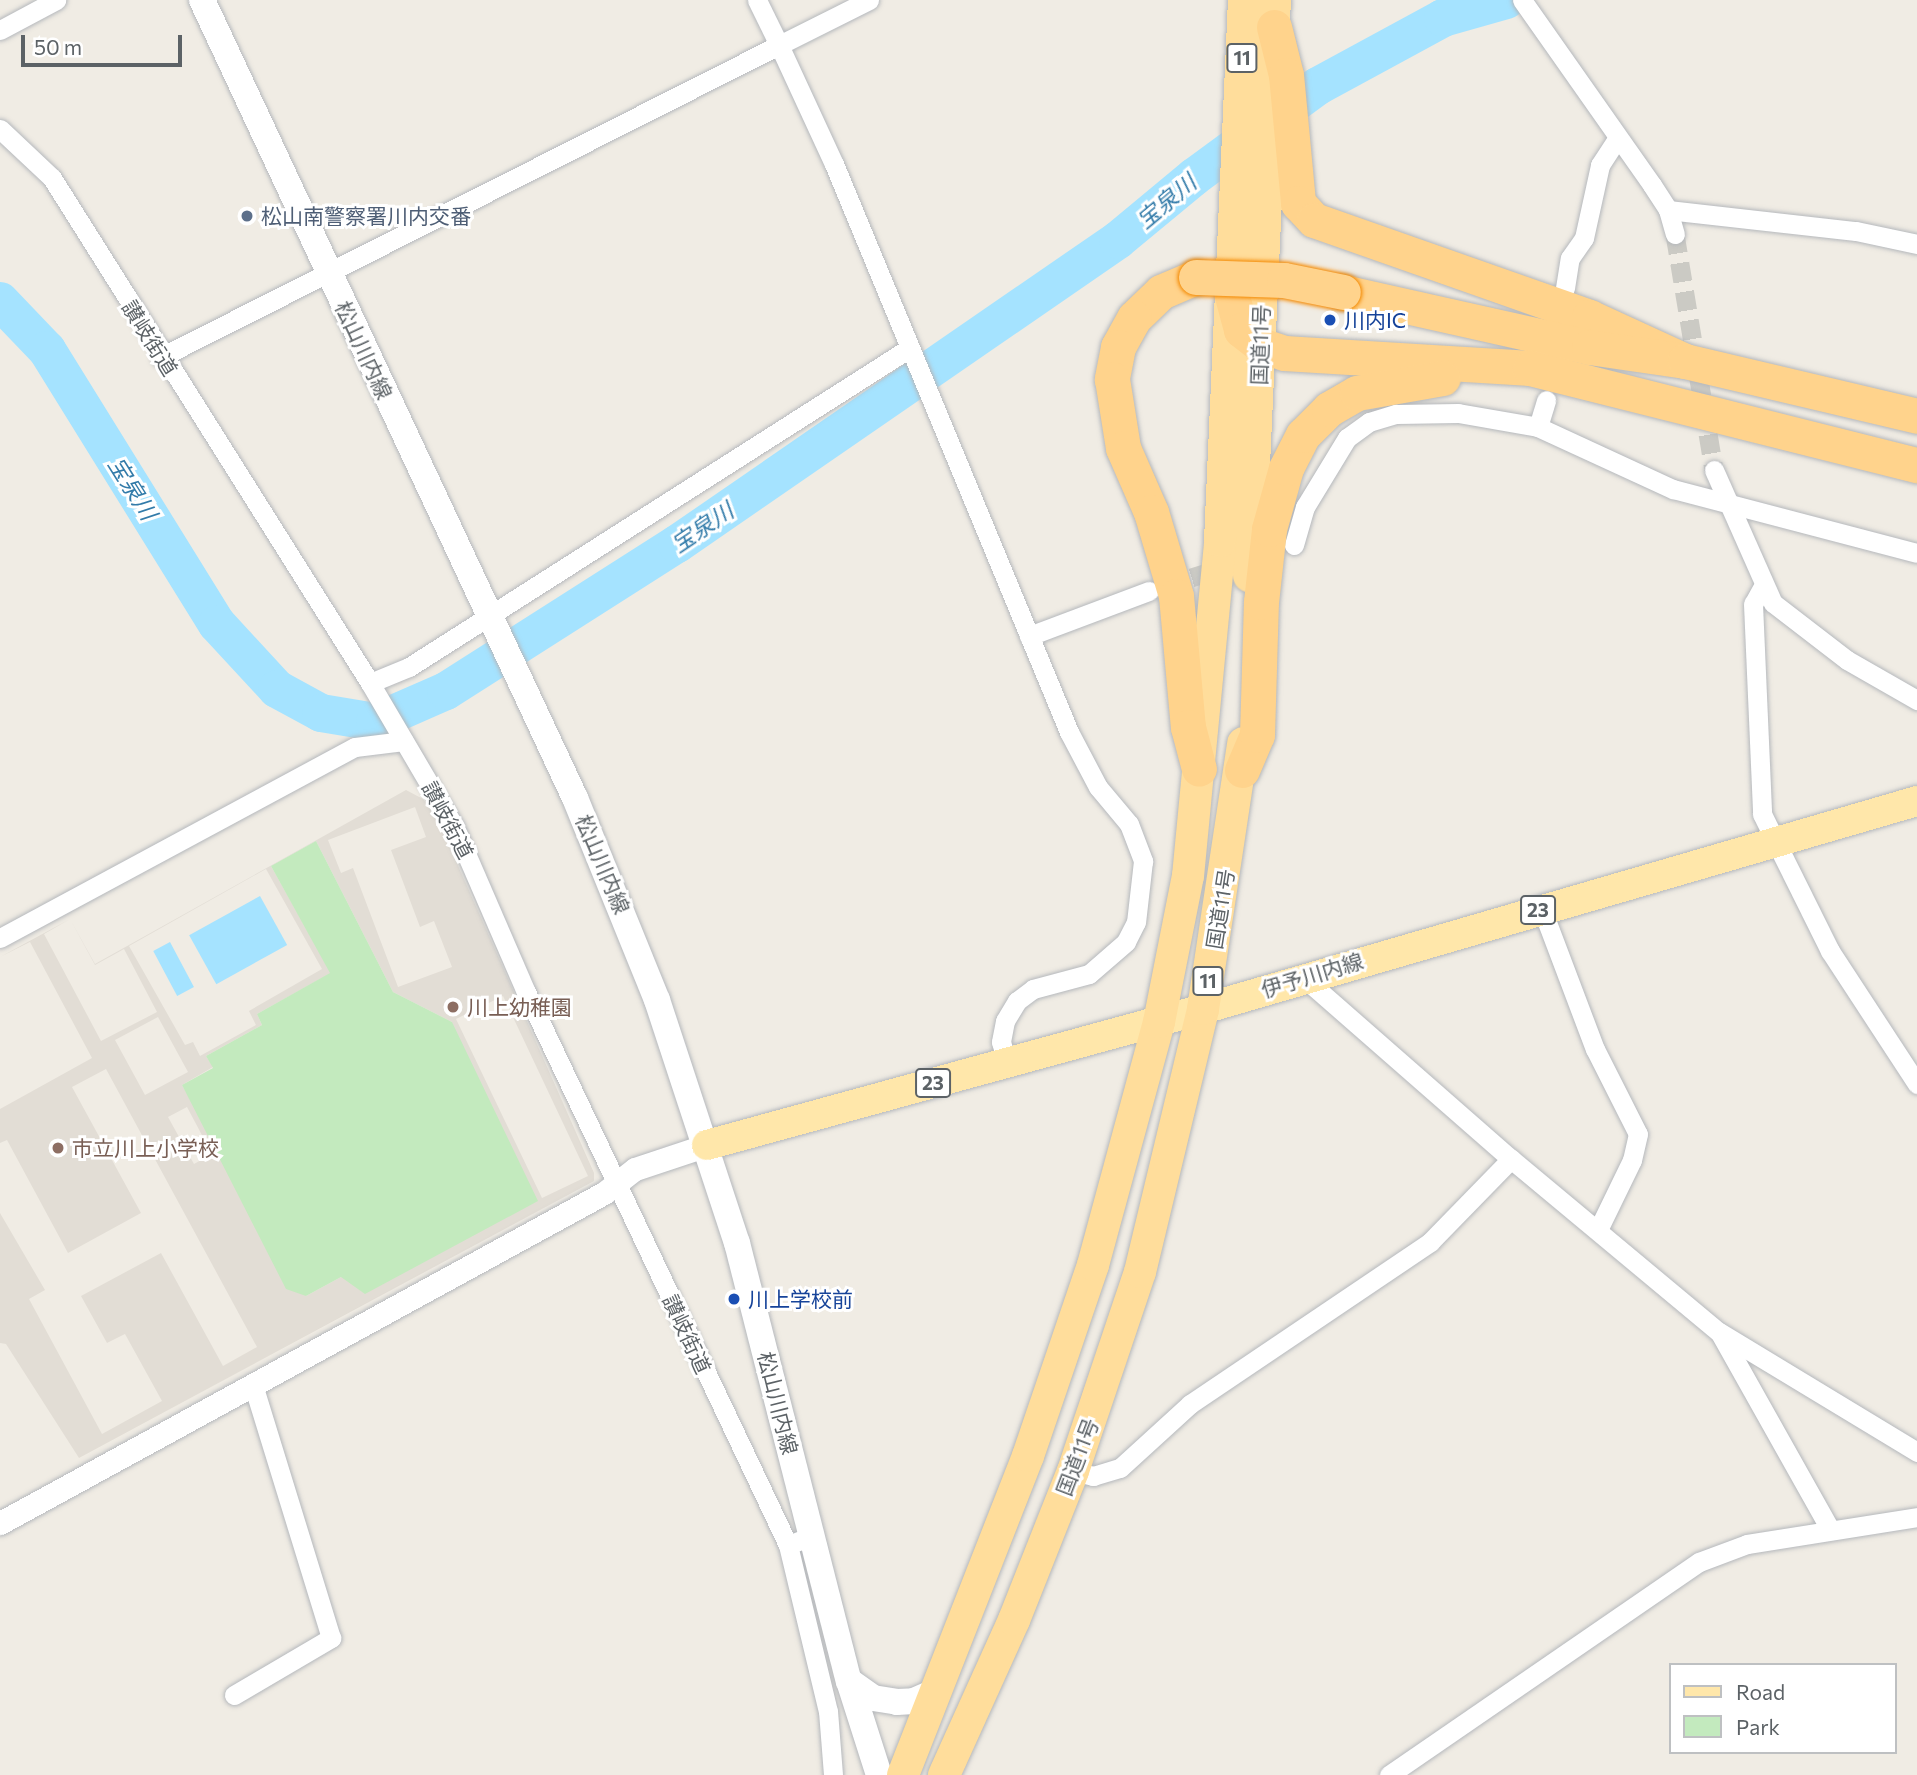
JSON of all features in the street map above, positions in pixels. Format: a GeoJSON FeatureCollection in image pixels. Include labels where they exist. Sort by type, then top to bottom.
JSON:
{"type":"FeatureCollection","features":[{"type":"Feature","properties":{"kind":"highway","name":"国道11号"},"geometry":{"type":"LineString","coordinates":[[903,1775],[1028,1456],[1093,1265],[1159,1022],[1188,876],[1220,541],[1239,166],[1244,0]]}},
{"type":"Feature","properties":{"kind":"highway"},"geometry":{"type":"LineString","coordinates":[[1274,13],[1278,135],[1298,203],[1314,219],[1589,317],[1685,361]]}},
{"type":"Feature","properties":{"kind":"highway","name":"国道11号"},"geometry":{"type":"LineString","coordinates":[[944,1775],[1014,1620],[1073,1471],[1140,1272],[1203,1009],[1242,770],[1260,345],[1278,135]]}},
{"type":"Feature","properties":{"kind":"highway"},"geometry":{"type":"LineString","coordinates":[[1199,769],[1188,727],[1176,596],[1151,512],[1123,448],[1112,379],[1118,347],[1134,318],[1161,292],[1196,277],[1284,280],[1589,347],[1685,361],[1917,416]]}},
{"type":"Feature","properties":{"kind":"highway"},"geometry":{"type":"LineString","coordinates":[[1232,296],[1241,330],[1260,345],[1285,353],[1530,368],[1917,465]]}},
{"type":"Feature","properties":{"kind":"highway"},"geometry":{"type":"LineString","coordinates":[[1242,770],[1257,735],[1261,603],[1269,530],[1286,468],[1303,435],[1329,409],[1357,393],[1391,384],[1530,368]]}},
{"type":"Feature","properties":{"kind":"main road","name":"松山川内線"},"geometry":{"type":"LineString","coordinates":[[202,0],[607,870],[707,1145],[737,1243],[799,1541],[879,1775]]}},
{"type":"Feature","properties":{"kind":"main road","name":"伊予川内線"},"geometry":{"type":"LineString","coordinates":[[707,1145],[1159,1022],[1303,977],[1917,802]]}},
{"type":"Feature","properties":{"kind":"main road"},"geometry":{"type":"LineString","coordinates":[[849,1681],[873,1698],[897,1702],[914,1702],[934,1692]]}},
{"type":"Feature","properties":{"kind":"street"},"geometry":{"type":"LineString","coordinates":[[0,30],[56,0]]}},
{"type":"Feature","properties":{"kind":"street"},"geometry":{"type":"LineString","coordinates":[[757,0],[834,164],[909,353],[1083,763],[1111,805],[1129,824],[1143,861],[1136,922],[1126,942],[1089,974],[1033,989],[1017,1002],[1005,1021],[1001,1042],[1007,1062]]}},
{"type":"Feature","properties":{"kind":"street"},"geometry":{"type":"LineString","coordinates":[[161,357],[327,270],[869,0]]}},
{"type":"Feature","properties":{"kind":"street"},"geometry":{"type":"LineString","coordinates":[[1522,0],[1534,22],[1607,117],[1616,140],[1668,210],[1675,234]]}},
{"type":"Feature","properties":{"kind":"street","name":"讃岐街道"},"geometry":{"type":"LineString","coordinates":[[0,129],[52,178],[161,357],[372,686],[455,828],[616,1183],[799,1541],[828,1711],[833,1775]]}},
{"type":"Feature","properties":{"kind":"street"},"geometry":{"type":"LineString","coordinates":[[1565,288],[1570,258],[1584,238],[1600,165],[1616,140]]}},
{"type":"Feature","properties":{"kind":"street"},"geometry":{"type":"LineString","coordinates":[[1668,210],[1856,230],[1917,244]]}},
{"type":"Feature","properties":{"kind":"street"},"geometry":{"type":"LineString","coordinates":[[372,686],[491,620],[909,353]]}},
{"type":"Feature","properties":{"kind":"street"},"geometry":{"type":"LineString","coordinates":[[1538,427],[1546,400]]}},
{"type":"Feature","properties":{"kind":"street"},"geometry":{"type":"LineString","coordinates":[[1294,545],[1305,508],[1347,438],[1369,422],[1396,414],[1458,413],[1538,427],[1673,489],[1729,506],[1917,553]]}},
{"type":"Feature","properties":{"kind":"street"},"geometry":{"type":"LineString","coordinates":[[1714,470],[1762,588],[1800,627],[1917,701]]}},
{"type":"Feature","properties":{"kind":"street"},"geometry":{"type":"LineString","coordinates":[[1762,588],[1753,604],[1762,814],[1773,841],[1860,1002],[1917,1084]]}},
{"type":"Feature","properties":{"kind":"street"},"geometry":{"type":"LineString","coordinates":[[1029,636],[1149,591]]}},
{"type":"Feature","properties":{"kind":"street"},"geometry":{"type":"LineString","coordinates":[[0,938],[347,751],[402,737]]}},
{"type":"Feature","properties":{"kind":"street"},"geometry":{"type":"LineString","coordinates":[[1542,909],[1595,1049],[1638,1134],[1632,1160],[1598,1230]]}},
{"type":"Feature","properties":{"kind":"street"},"geometry":{"type":"LineString","coordinates":[[1303,977],[1511,1159],[1719,1332],[1917,1452]]}},
{"type":"Feature","properties":{"kind":"street"},"geometry":{"type":"LineString","coordinates":[[0,1523],[616,1183],[635,1169],[707,1145]]}},
{"type":"Feature","properties":{"kind":"street"},"geometry":{"type":"LineString","coordinates":[[1073,1471],[1093,1476],[1120,1468],[1191,1404],[1430,1242],[1511,1159]]}},
{"type":"Feature","properties":{"kind":"street"},"geometry":{"type":"LineString","coordinates":[[1719,1332],[1830,1529]]}},
{"type":"Feature","properties":{"kind":"street"},"geometry":{"type":"LineString","coordinates":[[234,1695],[331,1638],[253,1385]]}},
{"type":"Feature","properties":{"kind":"street"},"geometry":{"type":"LineString","coordinates":[[1389,1775],[1699,1562],[1747,1544],[1917,1517]]}},
{"type":"Feature","properties":{"kind":"shaded area"},"geometry":{"type":"Polygon","coordinates":[[[406,790],[423,799],[436,816],[594,1173],[594,1181],[79,1458],[6,1344],[0,1343],[0,1213],[45,1290],[29,1299],[102,1434],[162,1401],[125,1334],[107,1343],[81,1296],[161,1253],[223,1366],[257,1347],[106,1069],[72,1087],[141,1213],[68,1253],[7,1140],[0,1143],[0,1109],[92,1058],[30,942],[0,957],[70,919],[95,964],[406,790]],[[415,807],[328,840],[341,873],[353,868],[398,987],[452,967],[434,921],[420,927],[391,850],[426,837],[415,807]],[[316,841],[271,866],[331,973],[257,1014],[262,1025],[206,1056],[213,1067],[182,1085],[306,1296],[341,1277],[452,1022],[393,992],[316,841]],[[266,869],[129,946],[185,1045],[193,1042],[200,1056],[256,1025],[249,1011],[322,969],[266,869]],[[70,919],[44,934],[101,1041],[157,1012],[124,949],[95,965],[70,919]],[[503,996],[456,1019],[542,1198],[588,1176],[503,996]],[[158,1017],[115,1040],[145,1095],[188,1072],[158,1017]],[[187,1107],[168,1117],[194,1164],[212,1154],[187,1107]]]}},
{"type":"Feature","properties":{"kind":"green space"},"geometry":{"type":"Polygon","coordinates":[[[316,841],[393,992],[452,1022],[538,1201],[365,1294],[341,1277],[306,1296],[286,1289],[182,1085],[213,1068],[206,1056],[262,1025],[257,1014],[330,973],[271,866],[316,841]]]}},
{"type":"Feature","properties":{"kind":"water"},"geometry":{"type":"Polygon","coordinates":[[[260,896],[287,945],[216,984],[189,935],[260,896]]]}},
{"type":"Feature","properties":{"kind":"water"},"geometry":{"type":"Polygon","coordinates":[[[170,942],[194,987],[177,996],[153,951],[170,942]]]}},
{"type":"Feature","properties":{"kind":"waterway","name":"宝泉川"},"geometry":{"type":"LineString","coordinates":[[0,301],[47,350],[217,624],[277,689],[321,713],[375,722],[446,691],[677,544],[1118,240],[1194,177],[1318,86],[1443,18],[1506,0]]}},
{"type":"Feature","properties":{"kind":"tunnel"},"geometry":{"type":"LineString","coordinates":[[1675,234],[1714,470]]}},
{"type":"Feature","properties":{"kind":"tunnel"},"geometry":{"type":"LineString","coordinates":[[1164,586],[1225,567]]}},
{"type":"Feature","properties":{"kind":"place","name":"松山南警察署川内交番"},"geometry":{"type":"Point","coordinates":[247,216]}},
{"type":"Feature","properties":{"kind":"place","name":"川内IC"},"geometry":{"type":"Point","coordinates":[1330,320]}},
{"type":"Feature","properties":{"kind":"place","name":"川上幼稚園"},"geometry":{"type":"Point","coordinates":[453,1007]}},
{"type":"Feature","properties":{"kind":"place","name":"市立川上小学校"},"geometry":{"type":"Point","coordinates":[58,1148]}},
{"type":"Feature","properties":{"kind":"place","name":"川上学校前"},"geometry":{"type":"Point","coordinates":[734,1299]}}]}
